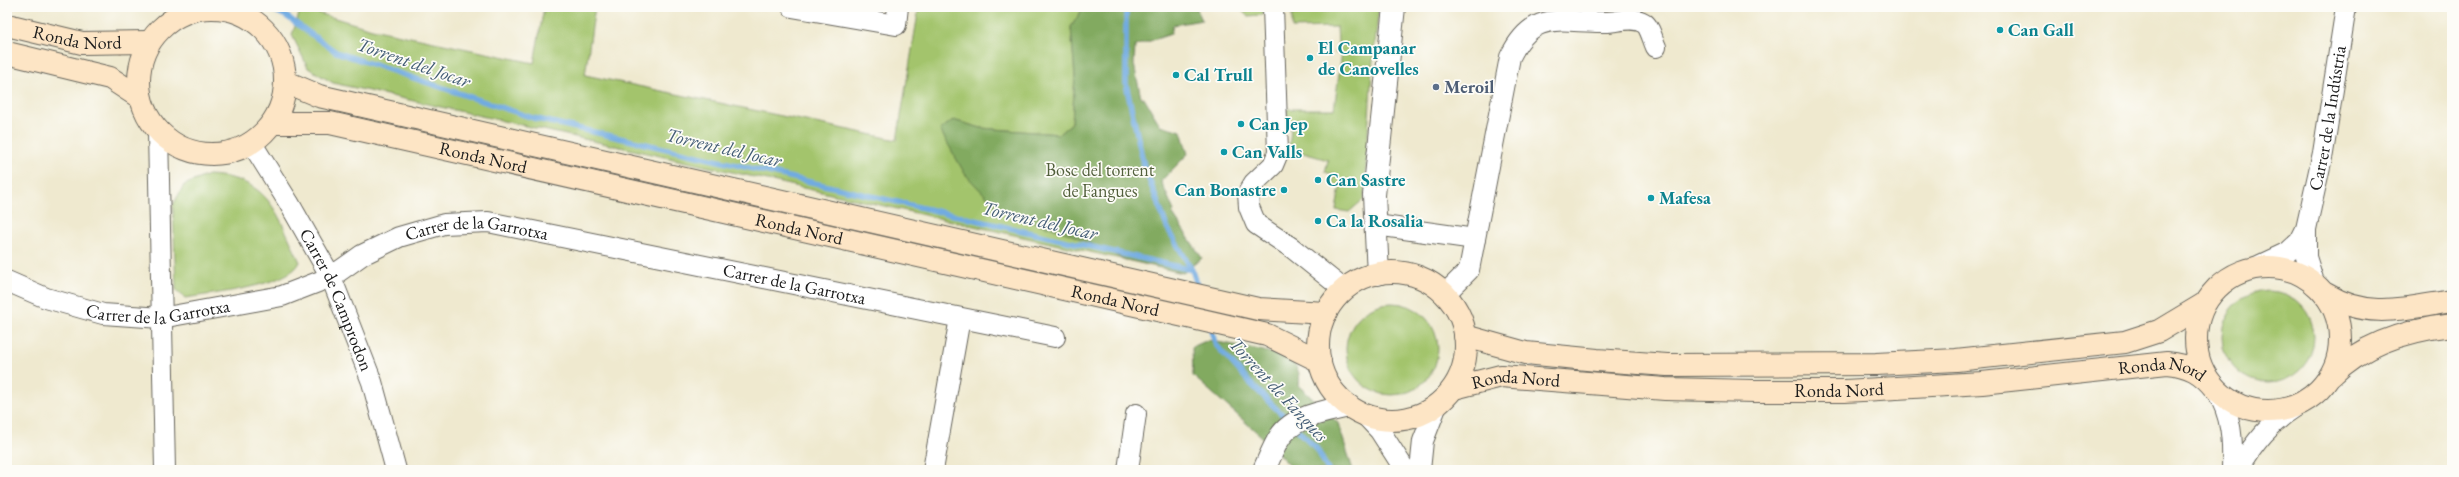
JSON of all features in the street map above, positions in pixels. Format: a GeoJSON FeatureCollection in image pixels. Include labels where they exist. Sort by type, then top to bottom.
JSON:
{"type":"FeatureCollection","features":[{"type":"Feature","properties":{"kind":"main road"},"geometry":{"type":"LineString","coordinates":[[194,8],[224,8],[244,15],[262,26],[281,55],[286,82],[284,100],[273,123],[260,137],[232,152],[216,155],[191,152],[170,143],[158,132],[139,97],[138,74],[149,42],[173,18],[194,8]]}},
{"type":"Feature","properties":{"kind":"main road","name":"Ronda Nord"},"geometry":{"type":"LineString","coordinates":[[7,26],[82,43],[149,42]]}},
{"type":"Feature","properties":{"kind":"main road","name":"Ronda Nord"},"geometry":{"type":"LineString","coordinates":[[7,53],[110,78],[139,97]]}},
{"type":"Feature","properties":{"kind":"main road","name":"Ronda Nord"},"geometry":{"type":"LineString","coordinates":[[286,82],[319,96],[1258,309],[1326,313]]}},
{"type":"Feature","properties":{"kind":"main road","name":"Ronda Nord"},"geometry":{"type":"LineString","coordinates":[[273,123],[330,123],[1202,320],[1267,335],[1320,361]]}},
{"type":"Feature","properties":{"kind":"main road"},"geometry":{"type":"LineString","coordinates":[[2452,301],[2381,311],[2365,310],[2342,305],[2300,273],[2279,267],[2256,267],[2236,274],[2217,286],[2204,304],[2196,325],[2196,348],[2202,370],[2216,390],[2236,403],[2259,410],[2279,410],[2298,405],[2315,394],[2352,358],[2391,338],[2420,330],[2452,325]]}},
{"type":"Feature","properties":{"kind":"main road"},"geometry":{"type":"LineString","coordinates":[[1386,272],[1412,274],[1436,285],[1459,311],[1466,336],[1466,361],[1454,388],[1437,405],[1418,416],[1392,420],[1357,410],[1331,387],[1320,361],[1318,338],[1326,313],[1343,289],[1359,279],[1378,274],[1386,272]]}},
{"type":"Feature","properties":{"kind":"main road"},"geometry":{"type":"LineString","coordinates":[[2320,288],[2334,309],[2341,332],[2338,357],[2329,379]]}},
{"type":"Feature","properties":{"kind":"main road","name":"Ronda Nord"},"geometry":{"type":"LineString","coordinates":[[1466,336],[1526,353],[1613,362],[1682,365],[1876,364],[1956,360],[2125,342],[2159,331],[2204,304]]}},
{"type":"Feature","properties":{"kind":"main road","name":"Ronda Nord"},"geometry":{"type":"LineString","coordinates":[[1454,388],[1501,376],[1665,389],[1755,391],[1845,390],[1982,383],[2167,363],[2194,369],[2202,374],[2216,390]]}},
{"type":"Feature","properties":{"kind":"street"},"geometry":{"type":"LineString","coordinates":[[792,7],[896,25],[898,7]]}},
{"type":"Feature","properties":{"kind":"street"},"geometry":{"type":"LineString","coordinates":[[1274,7],[1278,153],[1273,165],[1254,183],[1248,193],[1249,207],[1256,224],[1292,248],[1343,289]]}},
{"type":"Feature","properties":{"kind":"street"},"geometry":{"type":"LineString","coordinates":[[1378,274],[1374,195],[1394,7]]}},
{"type":"Feature","properties":{"kind":"street","name":"Carrer de la Indústria"},"geometry":{"type":"LineString","coordinates":[[2306,229],[2323,153],[2346,7]]}},
{"type":"Feature","properties":{"kind":"street"},"geometry":{"type":"LineString","coordinates":[[1445,294],[1469,270],[1510,56],[1519,39],[1540,24],[1558,20],[1605,22],[1638,20],[1646,24],[1656,48]]}},
{"type":"Feature","properties":{"kind":"street"},"geometry":{"type":"LineString","coordinates":[[158,132],[165,470]]}},
{"type":"Feature","properties":{"kind":"street","name":"Carrer de Camprodon"},"geometry":{"type":"LineString","coordinates":[[251,142],[289,203],[331,277],[372,382],[396,470]]}},
{"type":"Feature","properties":{"kind":"street","name":"Carrer de la Garrotxa"},"geometry":{"type":"LineString","coordinates":[[7,281],[46,298],[102,314],[161,318],[282,296],[331,277],[362,256],[399,237],[444,224],[488,222],[1055,337]]}},
{"type":"Feature","properties":{"kind":"street"},"geometry":{"type":"LineString","coordinates":[[1376,225],[1475,240]]}},
{"type":"Feature","properties":{"kind":"street"},"geometry":{"type":"LineString","coordinates":[[2256,267],[2288,252],[2300,241],[2306,229]]}},
{"type":"Feature","properties":{"kind":"street"},"geometry":{"type":"LineString","coordinates":[[2306,229],[2306,257],[2320,288]]}},
{"type":"Feature","properties":{"kind":"street"},"geometry":{"type":"LineString","coordinates":[[933,470],[960,318]]}},
{"type":"Feature","properties":{"kind":"street"},"geometry":{"type":"LineString","coordinates":[[2216,390],[2227,410],[2230,422],[2232,470]]}},
{"type":"Feature","properties":{"kind":"street"},"geometry":{"type":"LineString","coordinates":[[1420,470],[1423,441],[1437,405]]}},
{"type":"Feature","properties":{"kind":"street"},"geometry":{"type":"LineString","coordinates":[[2238,470],[2261,435],[2284,414],[2298,405]]}},
{"type":"Feature","properties":{"kind":"street"},"geometry":{"type":"LineString","coordinates":[[1264,470],[1277,440],[1299,422],[1357,410],[1380,431],[1405,470]]}},
{"type":"Feature","properties":{"kind":"street"},"geometry":{"type":"LineString","coordinates":[[1128,470],[1136,414]]}},
{"type":"Feature","properties":{"kind":"green space"},"geometry":{"type":"Polygon","coordinates":[[[544,7],[595,7],[585,75],[897,140],[919,7],[1084,7],[1071,27],[1075,76],[1072,123],[1059,134],[981,128],[953,120],[940,130],[953,151],[1070,234],[1126,260],[333,83],[308,68],[292,35],[301,8],[372,29],[534,63],[544,7]]]}},
{"type":"Feature","properties":{"kind":"green space","name":"Bosc del torrent de Fangues"},"geometry":{"type":"Polygon","coordinates":[[[1084,7],[1196,7],[1202,20],[1173,25],[1171,34],[1135,46],[1134,64],[1141,98],[1144,98],[1160,125],[1181,131],[1188,154],[1161,181],[1174,211],[1172,213],[1202,258],[1183,273],[1126,260],[1070,234],[1000,211],[965,174],[940,130],[953,120],[981,128],[1059,134],[1072,123],[1075,76],[1071,27],[1084,7]]]}},
{"type":"Feature","properties":{"kind":"green space"},"geometry":{"type":"Polygon","coordinates":[[[1238,7],[1263,7],[1263,15],[1247,16],[1238,7]]]}},
{"type":"Feature","properties":{"kind":"green space"},"geometry":{"type":"Polygon","coordinates":[[[1330,7],[1379,7],[1372,69],[1364,199],[1349,212],[1336,210],[1340,186],[1332,184],[1334,175],[1325,172],[1328,160],[1289,149],[1291,129],[1286,109],[1334,109],[1342,53],[1335,53],[1338,42],[1337,27],[1292,28],[1292,12],[1330,11],[1330,7]]]}},
{"type":"Feature","properties":{"kind":"green space"},"geometry":{"type":"Polygon","coordinates":[[[208,175],[229,178],[246,183],[269,201],[277,214],[300,262],[293,270],[266,283],[248,288],[185,298],[176,290],[173,205],[184,185],[208,175]]]}},
{"type":"Feature","properties":{"kind":"green space"},"geometry":{"type":"Polygon","coordinates":[[[2268,291],[2286,295],[2300,305],[2310,319],[2314,337],[2310,355],[2300,369],[2286,379],[2268,383],[2250,379],[2236,369],[2226,355],[2222,337],[2226,319],[2236,305],[2250,295],[2268,291]]]}},
{"type":"Feature","properties":{"kind":"green space"},"geometry":{"type":"Polygon","coordinates":[[[1392,303],[1409,307],[1424,317],[1434,332],[1438,349],[1434,366],[1424,381],[1409,391],[1392,395],[1375,391],[1360,381],[1350,366],[1346,349],[1350,332],[1360,317],[1375,307],[1392,303]]]}},
{"type":"Feature","properties":{"kind":"green space"},"geometry":{"type":"Polygon","coordinates":[[[1208,340],[1265,351],[1286,358],[1293,363],[1299,374],[1299,386],[1338,423],[1353,470],[1294,470],[1260,435],[1193,376],[1192,347],[1208,340]]]}},
{"type":"Feature","properties":{"kind":"waterway","name":"Torrent del Jocar"},"geometry":{"type":"LineString","coordinates":[[267,7],[286,16],[336,52],[533,118],[1192,270]]}},
{"type":"Feature","properties":{"kind":"waterway","name":"Torrent de Fangues"},"geometry":{"type":"LineString","coordinates":[[1126,7],[1126,84],[1144,166],[1167,227],[1192,270],[1199,291]]}},
{"type":"Feature","properties":{"kind":"waterway","name":"Torrent de Fangues"},"geometry":{"type":"LineString","coordinates":[[1210,328],[1216,345],[1250,383],[1289,421]]}},
{"type":"Feature","properties":{"kind":"waterway","name":"Torrent de Fangues"},"geometry":{"type":"LineString","coordinates":[[1296,428],[1317,449],[1328,470]]}},
{"type":"Feature","properties":{"kind":"place","name":"Can Gall"},"geometry":{"type":"Point","coordinates":[2000,30]}},
{"type":"Feature","properties":{"kind":"place","name":"El Campanar de Canovelles"},"geometry":{"type":"Point","coordinates":[1310,58]}},
{"type":"Feature","properties":{"kind":"place","name":"Cal Trull"},"geometry":{"type":"Point","coordinates":[1176,75]}},
{"type":"Feature","properties":{"kind":"place","name":"Meroil"},"geometry":{"type":"Point","coordinates":[1436,87]}},
{"type":"Feature","properties":{"kind":"place","name":"Can Jep"},"geometry":{"type":"Point","coordinates":[1241,124]}},
{"type":"Feature","properties":{"kind":"place","name":"Can Valls"},"geometry":{"type":"Point","coordinates":[1224,152]}},
{"type":"Feature","properties":{"kind":"place","name":"Can Sastre"},"geometry":{"type":"Point","coordinates":[1318,180]}},
{"type":"Feature","properties":{"kind":"place","name":"Can Bonastre"},"geometry":{"type":"Point","coordinates":[1284,190]}},
{"type":"Feature","properties":{"kind":"place","name":"Mafesa"},"geometry":{"type":"Point","coordinates":[1651,198]}},
{"type":"Feature","properties":{"kind":"place","name":"Ca la Rosalia"},"geometry":{"type":"Point","coordinates":[1318,221]}}]}
